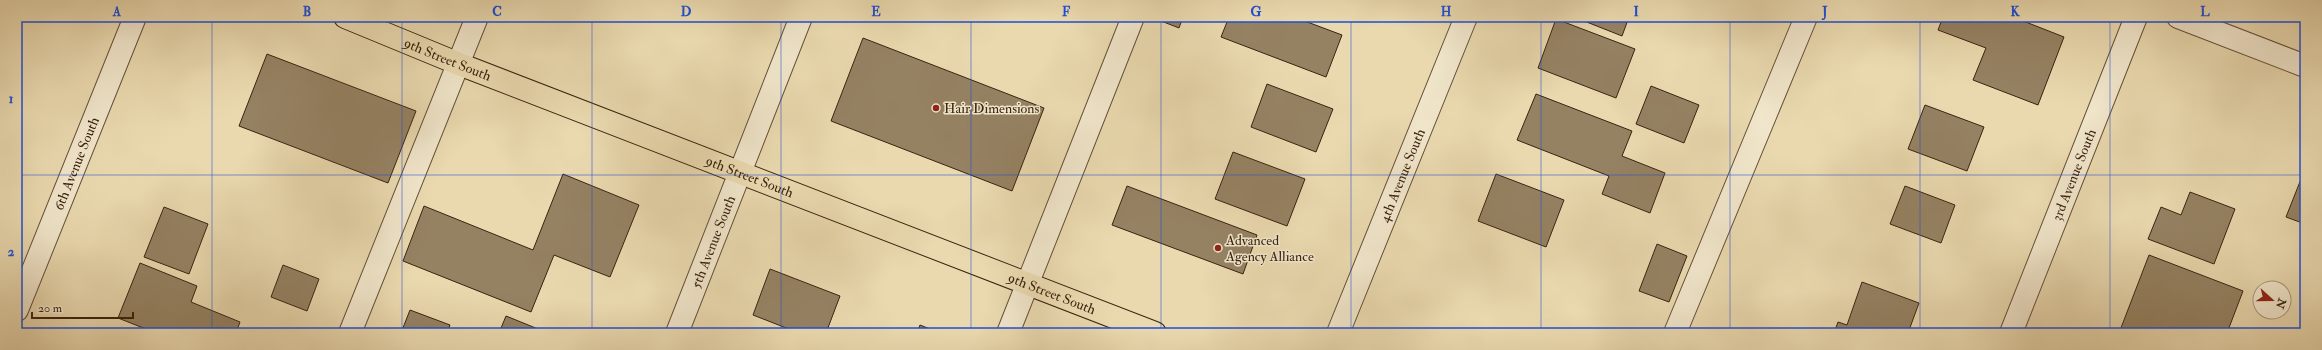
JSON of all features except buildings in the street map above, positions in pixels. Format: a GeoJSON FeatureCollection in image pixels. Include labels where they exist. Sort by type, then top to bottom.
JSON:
{"type":"FeatureCollection","features":[{"type":"Feature","properties":{"kind":"main road","name":"9th Street South"},"geometry":{"type":"LineString","coordinates":[[345,17],[459,64],[1155,333]]}},
{"type":"Feature","properties":{"kind":"street","name":"6th Avenue South"},"geometry":{"type":"LineString","coordinates":[[17,310],[135,17]]}},
{"type":"Feature","properties":{"kind":"street"},"geometry":{"type":"LineString","coordinates":[[350,333],[477,17]]}},
{"type":"Feature","properties":{"kind":"street","name":"5th Avenue South"},"geometry":{"type":"LineString","coordinates":[[677,333],[801,17]]}},
{"type":"Feature","properties":{"kind":"street"},"geometry":{"type":"LineString","coordinates":[[1008,333],[1133,17]]}},
{"type":"Feature","properties":{"kind":"street","name":"4th Avenue South"},"geometry":{"type":"LineString","coordinates":[[1338,333],[1466,17]]}},
{"type":"Feature","properties":{"kind":"street"},"geometry":{"type":"LineString","coordinates":[[1675,333],[1806,17]]}},
{"type":"Feature","properties":{"kind":"street","name":"3rd Avenue South"},"geometry":{"type":"LineString","coordinates":[[2011,333],[2136,17]]}},
{"type":"Feature","properties":{"kind":"street"},"geometry":{"type":"LineString","coordinates":[[2178,17],[2305,66]]}},
{"type":"Feature","properties":{"kind":"place","name":"Hair Dimensions"},"geometry":{"type":"Point","coordinates":[936,108]}},
{"type":"Feature","properties":{"kind":"place","name":"Advanced Agency Alliance"},"geometry":{"type":"Point","coordinates":[1218,248]}}]}
